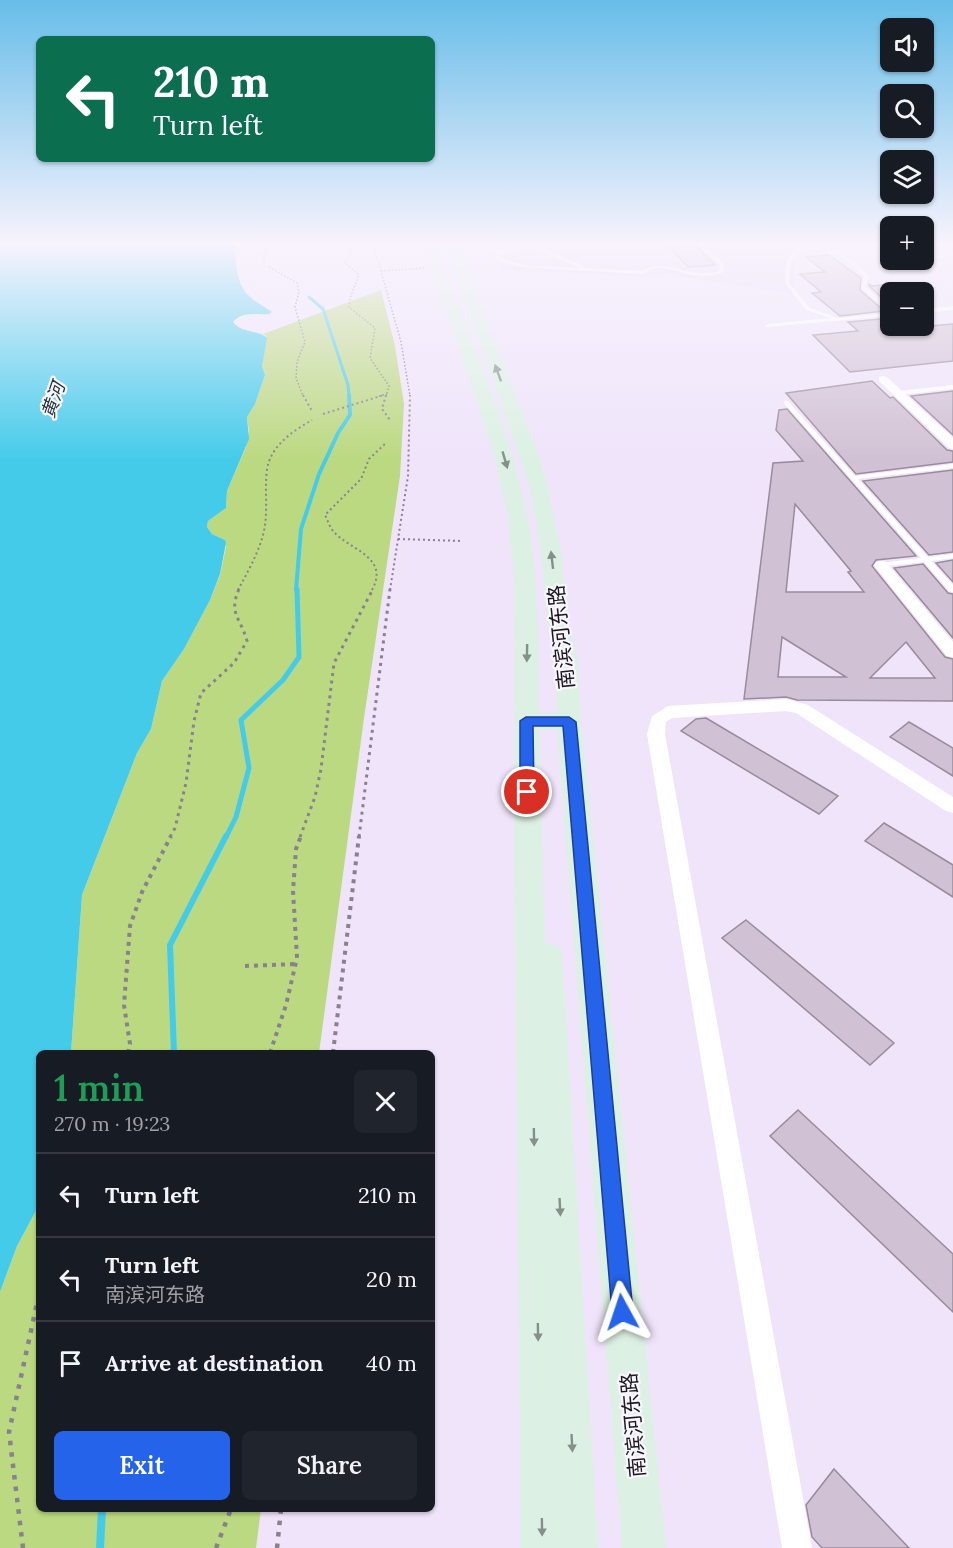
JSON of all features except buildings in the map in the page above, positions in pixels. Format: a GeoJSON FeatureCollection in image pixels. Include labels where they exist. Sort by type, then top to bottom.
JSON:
{"type":"FeatureCollection","features":[{"type":"Feature","properties":{"kind":"main road","name":"南滨河东路"},"geometry":{"type":"LineString","coordinates":[[455,315],[501,448],[518,518],[526,586],[527,815],[543,1548]]}},
{"type":"Feature","properties":{"kind":"main road","name":"南滨河东路"},"geometry":{"type":"LineString","coordinates":[[477,315],[529,454],[540,495],[551,551],[558,622],[567,662],[569,722],[644,1548]]}},
{"type":"Feature","properties":{"kind":"main road"},"geometry":{"type":"LineString","coordinates":[[526,721],[569,722]]}},
{"type":"Feature","properties":{"kind":"main road"},"geometry":{"type":"LineString","coordinates":[[527,815],[543,875],[576,1548]]}},
{"type":"Feature","properties":{"kind":"street"},"geometry":{"type":"LineString","coordinates":[[883,379],[953,445]]}},
{"type":"Feature","properties":{"kind":"street"},"geometry":{"type":"LineString","coordinates":[[881,565],[953,652]]}},
{"type":"Feature","properties":{"kind":"street"},"geometry":{"type":"LineString","coordinates":[[797,1548],[656,734],[658,720],[668,712],[786,705],[802,709],[953,806]]}},
{"type":"Feature","properties":{"kind":"lane"},"geometry":{"type":"LineString","coordinates":[[826,315],[837,319]]}},
{"type":"Feature","properties":{"kind":"lane"},"geometry":{"type":"LineString","coordinates":[[768,326],[871,315]]}},
{"type":"Feature","properties":{"kind":"lane"},"geometry":{"type":"LineString","coordinates":[[898,393],[953,387]]}},
{"type":"Feature","properties":{"kind":"lane"},"geometry":{"type":"LineString","coordinates":[[786,402],[953,590]]}},
{"type":"Feature","properties":{"kind":"lane"},"geometry":{"type":"LineString","coordinates":[[853,478],[953,466]]}},
{"type":"Feature","properties":{"kind":"lane"},"geometry":{"type":"LineString","coordinates":[[881,565],[953,556]]}},
{"type":"Feature","properties":{"kind":"path"},"geometry":{"type":"LineString","coordinates":[[297,315],[305,342],[299,354],[294,376],[312,411]]}},
{"type":"Feature","properties":{"kind":"path"},"geometry":{"type":"LineString","coordinates":[[359,315],[375,328],[370,358],[389,386],[382,409],[390,420]]}},
{"type":"Feature","properties":{"kind":"path"},"geometry":{"type":"LineString","coordinates":[[333,1050],[386,617],[408,476],[411,403],[401,342],[393,315]]}},
{"type":"Feature","properties":{"kind":"path"},"geometry":{"type":"LineString","coordinates":[[323,414],[387,394]]}},
{"type":"Feature","properties":{"kind":"path"},"geometry":{"type":"LineString","coordinates":[[129,1050],[130,1044],[123,1005],[130,927],[142,892],[175,828],[186,783],[194,721],[201,693],[234,663],[247,641],[243,627],[234,614],[235,598],[263,537],[268,509],[267,469],[278,446],[293,431],[312,420]]}},
{"type":"Feature","properties":{"kind":"path"},"geometry":{"type":"LineString","coordinates":[[271,1050],[286,1005],[296,964],[292,891],[296,849],[315,797],[321,769],[334,663],[376,583],[376,569],[371,559],[363,550],[335,534],[325,515],[361,479],[369,459],[387,442]]}},
{"type":"Feature","properties":{"kind":"path"},"geometry":{"type":"LineString","coordinates":[[398,539],[463,541]]}},
{"type":"Feature","properties":{"kind":"path"},"geometry":{"type":"LineString","coordinates":[[245,966],[296,964]]}},
{"type":"Feature","properties":{"kind":"path"},"geometry":{"type":"LineString","coordinates":[[23,1548],[9,1432],[36,1308]]}},
{"type":"Feature","properties":{"kind":"path"},"geometry":{"type":"LineString","coordinates":[[216,1548],[230,1512]]}},
{"type":"Feature","properties":{"kind":"path"},"geometry":{"type":"LineString","coordinates":[[277,1548],[281,1512]]}},
{"type":"Feature","properties":{"kind":"green space"},"geometry":{"type":"Polygon","coordinates":[[[313,315],[387,315],[395,346],[404,404],[400,476],[364,718],[319,1050],[71,1050],[82,895],[137,753],[151,729],[162,681],[184,649],[210,600],[220,575],[226,547],[225,540],[212,534],[207,527],[208,521],[226,508],[227,491],[246,447],[249,431],[247,417],[255,404],[265,375],[262,366],[266,336],[263,334],[313,315]]]}},
{"type":"Feature","properties":{"kind":"green space"},"geometry":{"type":"Polygon","coordinates":[[[36,1211],[36,1512],[261,1512],[256,1548],[0,1548],[0,1292],[17,1246],[36,1211]]]}},
{"type":"Feature","properties":{"kind":"water","name":"黄河"},"geometry":{"type":"Polygon","coordinates":[[[0,315],[244,315],[233,322],[241,328],[267,338],[262,366],[265,375],[255,404],[247,417],[249,439],[227,491],[226,508],[208,521],[207,527],[212,534],[225,540],[226,543],[220,574],[210,600],[184,649],[162,681],[151,729],[137,753],[82,895],[71,1050],[36,1050],[36,1211],[17,1246],[0,1292],[0,315]]]}},
{"type":"Feature","properties":{"kind":"waterway"},"geometry":{"type":"LineString","coordinates":[[325,315],[348,385],[349,396]]}},
{"type":"Feature","properties":{"kind":"waterway"},"geometry":{"type":"LineString","coordinates":[[296,590],[301,529],[319,474],[338,433],[350,415],[349,395]]}},
{"type":"Feature","properties":{"kind":"waterway"},"geometry":{"type":"LineString","coordinates":[[226,837],[236,817],[249,768],[241,720],[283,680],[299,657],[297,589]]}},
{"type":"Feature","properties":{"kind":"waterway"},"geometry":{"type":"LineString","coordinates":[[174,1050],[170,945],[226,836]]}},
{"type":"Feature","properties":{"kind":"waterway"},"geometry":{"type":"LineString","coordinates":[[100,1548],[102,1512]]}},
{"type":"Feature","properties":{"kind":"route"},"geometry":{"type":"LineString","coordinates":[[527,792],[526,721],[569,722],[622,1312]]}}]}
